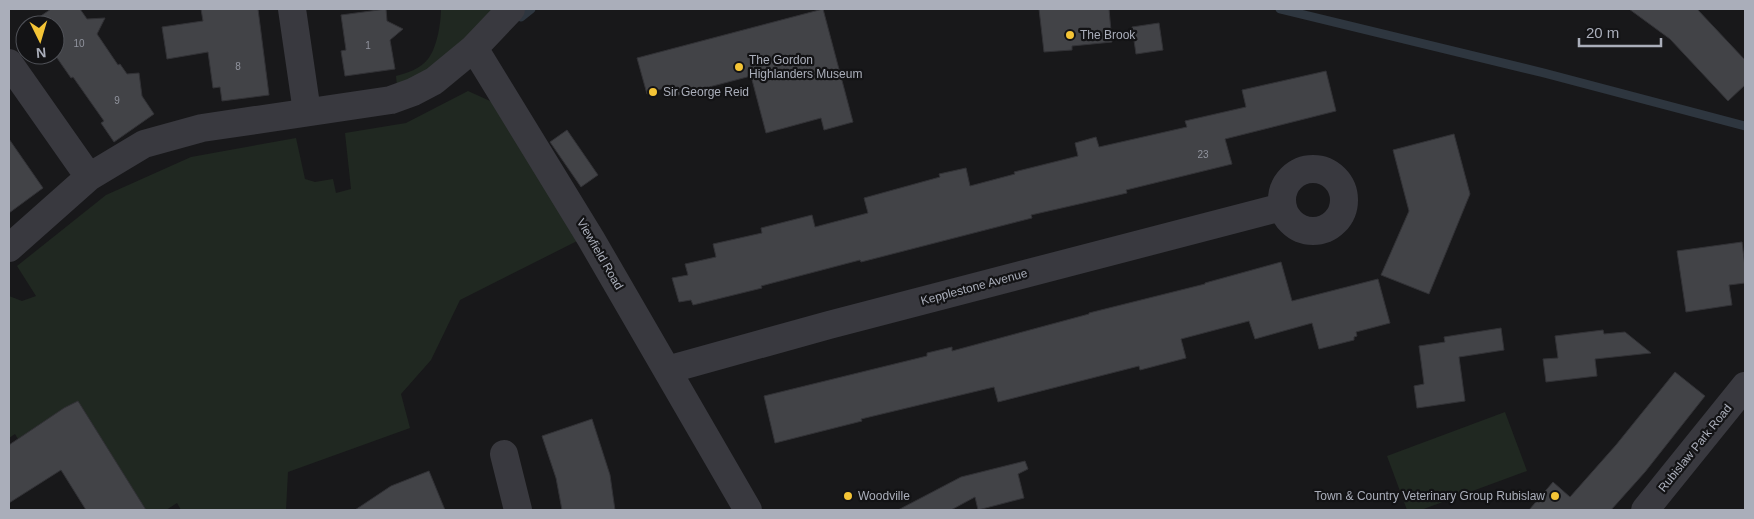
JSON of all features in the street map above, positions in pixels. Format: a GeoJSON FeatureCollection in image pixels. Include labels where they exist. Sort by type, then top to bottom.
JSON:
{"type":"FeatureCollection","features":[{"type":"Feature","properties":{"kind":"street"},"geometry":{"type":"LineString","coordinates":[[292,9],[307,112]]}},
{"type":"Feature","properties":{"kind":"street"},"geometry":{"type":"LineString","coordinates":[[9,248],[89,177],[144,144],[202,128],[391,100],[413,92],[434,81],[474,48],[511,9]]}},
{"type":"Feature","properties":{"kind":"street","name":"Viewfield Road"},"geometry":{"type":"LineString","coordinates":[[474,48],[591,238],[748,510]]}},
{"type":"Feature","properties":{"kind":"street"},"geometry":{"type":"LineString","coordinates":[[9,63],[89,177]]}},
{"type":"Feature","properties":{"kind":"street","name":"Kepplestone Avenue"},"geometry":{"type":"LineString","coordinates":[[667,370],[829,325],[1282,206]]}},
{"type":"Feature","properties":{"kind":"street","name":"Rubislaw Park Road"},"geometry":{"type":"LineString","coordinates":[[1645,510],[1745,386]]}},
{"type":"Feature","properties":{"kind":"street"},"geometry":{"type":"LineString","coordinates":[[504,454],[518,510]]}},
{"type":"Feature","properties":{"kind":"shaded area"},"geometry":{"type":"Polygon","coordinates":[[[441,9],[496,9],[466,46],[398,96],[396,76],[417,68],[428,59],[434,49],[438,35],[441,9]]]}},
{"type":"Feature","properties":{"kind":"shaded area"},"geometry":{"type":"Polygon","coordinates":[[[468,91],[499,105],[583,238],[460,300],[431,360],[401,394],[410,428],[288,472],[286,510],[181,510],[177,503],[166,510],[146,510],[78,401],[64,408],[18,439],[15,434],[9,438],[9,296],[22,301],[36,296],[17,266],[106,195],[191,157],[296,138],[305,179],[315,182],[333,179],[336,193],[351,189],[345,133],[406,123],[468,91]]]}},
{"type":"Feature","properties":{"kind":"shaded area"},"geometry":{"type":"Polygon","coordinates":[[[1505,412],[1527,471],[1421,510],[1407,510],[1387,456],[1505,412]]]}},
{"type":"Feature","properties":{"kind":"building"},"geometry":{"type":"Polygon","coordinates":[[[51,9],[80,9],[87,19],[105,18],[97,34],[118,65],[120,64],[127,74],[139,73],[142,96],[154,114],[114,142],[101,123],[104,121],[73,77],[71,78],[62,65],[65,65],[65,15],[42,15],[51,9]]]}},
{"type":"Feature","properties":{"kind":"building"},"geometry":{"type":"Polygon","coordinates":[[[201,9],[258,9],[269,95],[222,101],[220,87],[213,88],[208,52],[167,59],[162,27],[203,21],[201,9]]]}},
{"type":"Feature","properties":{"kind":"building"},"geometry":{"type":"Polygon","coordinates":[[[386,9],[387,21],[403,29],[390,40],[395,69],[345,76],[341,51],[346,50],[341,15],[386,9]]]}},
{"type":"Feature","properties":{"kind":"building","name":"The Gordon Highlanders Museum"},"geometry":{"type":"Polygon","coordinates":[[[823,9],[853,122],[824,130],[821,118],[766,133],[751,76],[667,98],[664,88],[647,94],[637,58],[823,9]]]}},
{"type":"Feature","properties":{"kind":"building","name":"The Brook"},"geometry":{"type":"Polygon","coordinates":[[[1039,9],[1109,9],[1112,42],[1072,46],[1072,50],[1044,52],[1039,9]]]}},
{"type":"Feature","properties":{"kind":"building"},"geometry":{"type":"Polygon","coordinates":[[[1629,9],[1697,9],[1745,60],[1745,85],[1728,101],[1670,39],[1629,9]]]}},
{"type":"Feature","properties":{"kind":"building"},"geometry":{"type":"Polygon","coordinates":[[[1159,23],[1163,50],[1136,54],[1132,27],[1159,23]]]}},
{"type":"Feature","properties":{"kind":"building"},"geometry":{"type":"Polygon","coordinates":[[[1326,71],[1336,111],[1225,139],[1232,164],[1126,190],[1127,193],[1031,215],[1032,218],[761,286],[762,288],[693,305],[691,300],[679,302],[672,278],[688,275],[685,264],[716,257],[713,244],[762,233],[761,228],[812,215],[815,227],[868,213],[864,198],[940,177],[939,174],[966,168],[970,186],[1015,174],[1014,172],[1078,156],[1075,143],[1096,137],[1099,147],[1187,127],[1185,121],[1246,107],[1242,90],[1326,71]]]}},
{"type":"Feature","properties":{"kind":"building"},"geometry":{"type":"Polygon","coordinates":[[[567,130],[598,175],[581,187],[550,142],[567,130]]]}},
{"type":"Feature","properties":{"kind":"building"},"geometry":{"type":"Polygon","coordinates":[[[1454,134],[1470,194],[1429,294],[1381,275],[1409,211],[1393,150],[1454,134]]]}},
{"type":"Feature","properties":{"kind":"building"},"geometry":{"type":"Polygon","coordinates":[[[9,139],[43,188],[9,213],[9,139]]]}},
{"type":"Feature","properties":{"kind":"building"},"geometry":{"type":"Polygon","coordinates":[[[1742,242],[1745,283],[1729,285],[1732,305],[1686,312],[1677,251],[1742,242]]]}},
{"type":"Feature","properties":{"kind":"building"},"geometry":{"type":"Polygon","coordinates":[[[1281,262],[1292,301],[1378,279],[1390,323],[1356,332],[1357,336],[1354,337],[1354,340],[1319,349],[1312,323],[1255,339],[1249,321],[1181,339],[1186,358],[1140,370],[1139,366],[998,402],[994,387],[861,419],[862,421],[775,443],[764,396],[927,356],[927,353],[952,347],[952,351],[1281,262]]]}},
{"type":"Feature","properties":{"kind":"building"},"geometry":{"type":"Polygon","coordinates":[[[1501,328],[1504,350],[1459,357],[1465,401],[1417,408],[1414,386],[1424,384],[1419,346],[1445,342],[1444,337],[1501,328]]]}},
{"type":"Feature","properties":{"kind":"building"},"geometry":{"type":"Polygon","coordinates":[[[1603,330],[1604,334],[1625,332],[1651,353],[1595,359],[1597,376],[1546,382],[1543,359],[1558,358],[1555,336],[1603,330]]]}},
{"type":"Feature","properties":{"kind":"building"},"geometry":{"type":"Polygon","coordinates":[[[1675,372],[1705,396],[1645,472],[1611,510],[1529,510],[1553,482],[1570,497],[1616,445],[1675,372]]]}},
{"type":"Feature","properties":{"kind":"building"},"geometry":{"type":"Polygon","coordinates":[[[78,401],[146,510],[86,510],[61,470],[9,503],[9,445],[64,408],[78,401]]]}},
{"type":"Feature","properties":{"kind":"building"},"geometry":{"type":"Polygon","coordinates":[[[592,419],[610,475],[615,510],[562,510],[556,478],[542,436],[592,419]]]}},
{"type":"Feature","properties":{"kind":"building"},"geometry":{"type":"Polygon","coordinates":[[[1025,461],[1028,469],[1018,474],[1024,498],[978,510],[975,497],[951,510],[898,510],[961,477],[1025,461]]]}},
{"type":"Feature","properties":{"kind":"building"},"geometry":{"type":"Polygon","coordinates":[[[429,471],[445,510],[355,510],[391,486],[429,471]]]}},
{"type":"Feature","properties":{"kind":"waterway"},"geometry":{"type":"LineString","coordinates":[[521,17],[531,9]]}},
{"type":"Feature","properties":{"kind":"waterway"},"geometry":{"type":"LineString","coordinates":[[1280,9],[1544,73],[1745,126]]}},
{"type":"Feature","properties":{"kind":"place","name":"The Brook"},"geometry":{"type":"Point","coordinates":[1070,35]}},
{"type":"Feature","properties":{"kind":"place","name":"The Gordon Highlanders Museum"},"geometry":{"type":"Point","coordinates":[739,67]}},
{"type":"Feature","properties":{"kind":"place","name":"Sir George Reid"},"geometry":{"type":"Point","coordinates":[653,92]}},
{"type":"Feature","properties":{"kind":"place","name":"Woodville"},"geometry":{"type":"Point","coordinates":[848,496]}},
{"type":"Feature","properties":{"kind":"place","name":"Town & Country Veterinary Group Rubislaw"},"geometry":{"type":"Point","coordinates":[1555,496]}}]}
